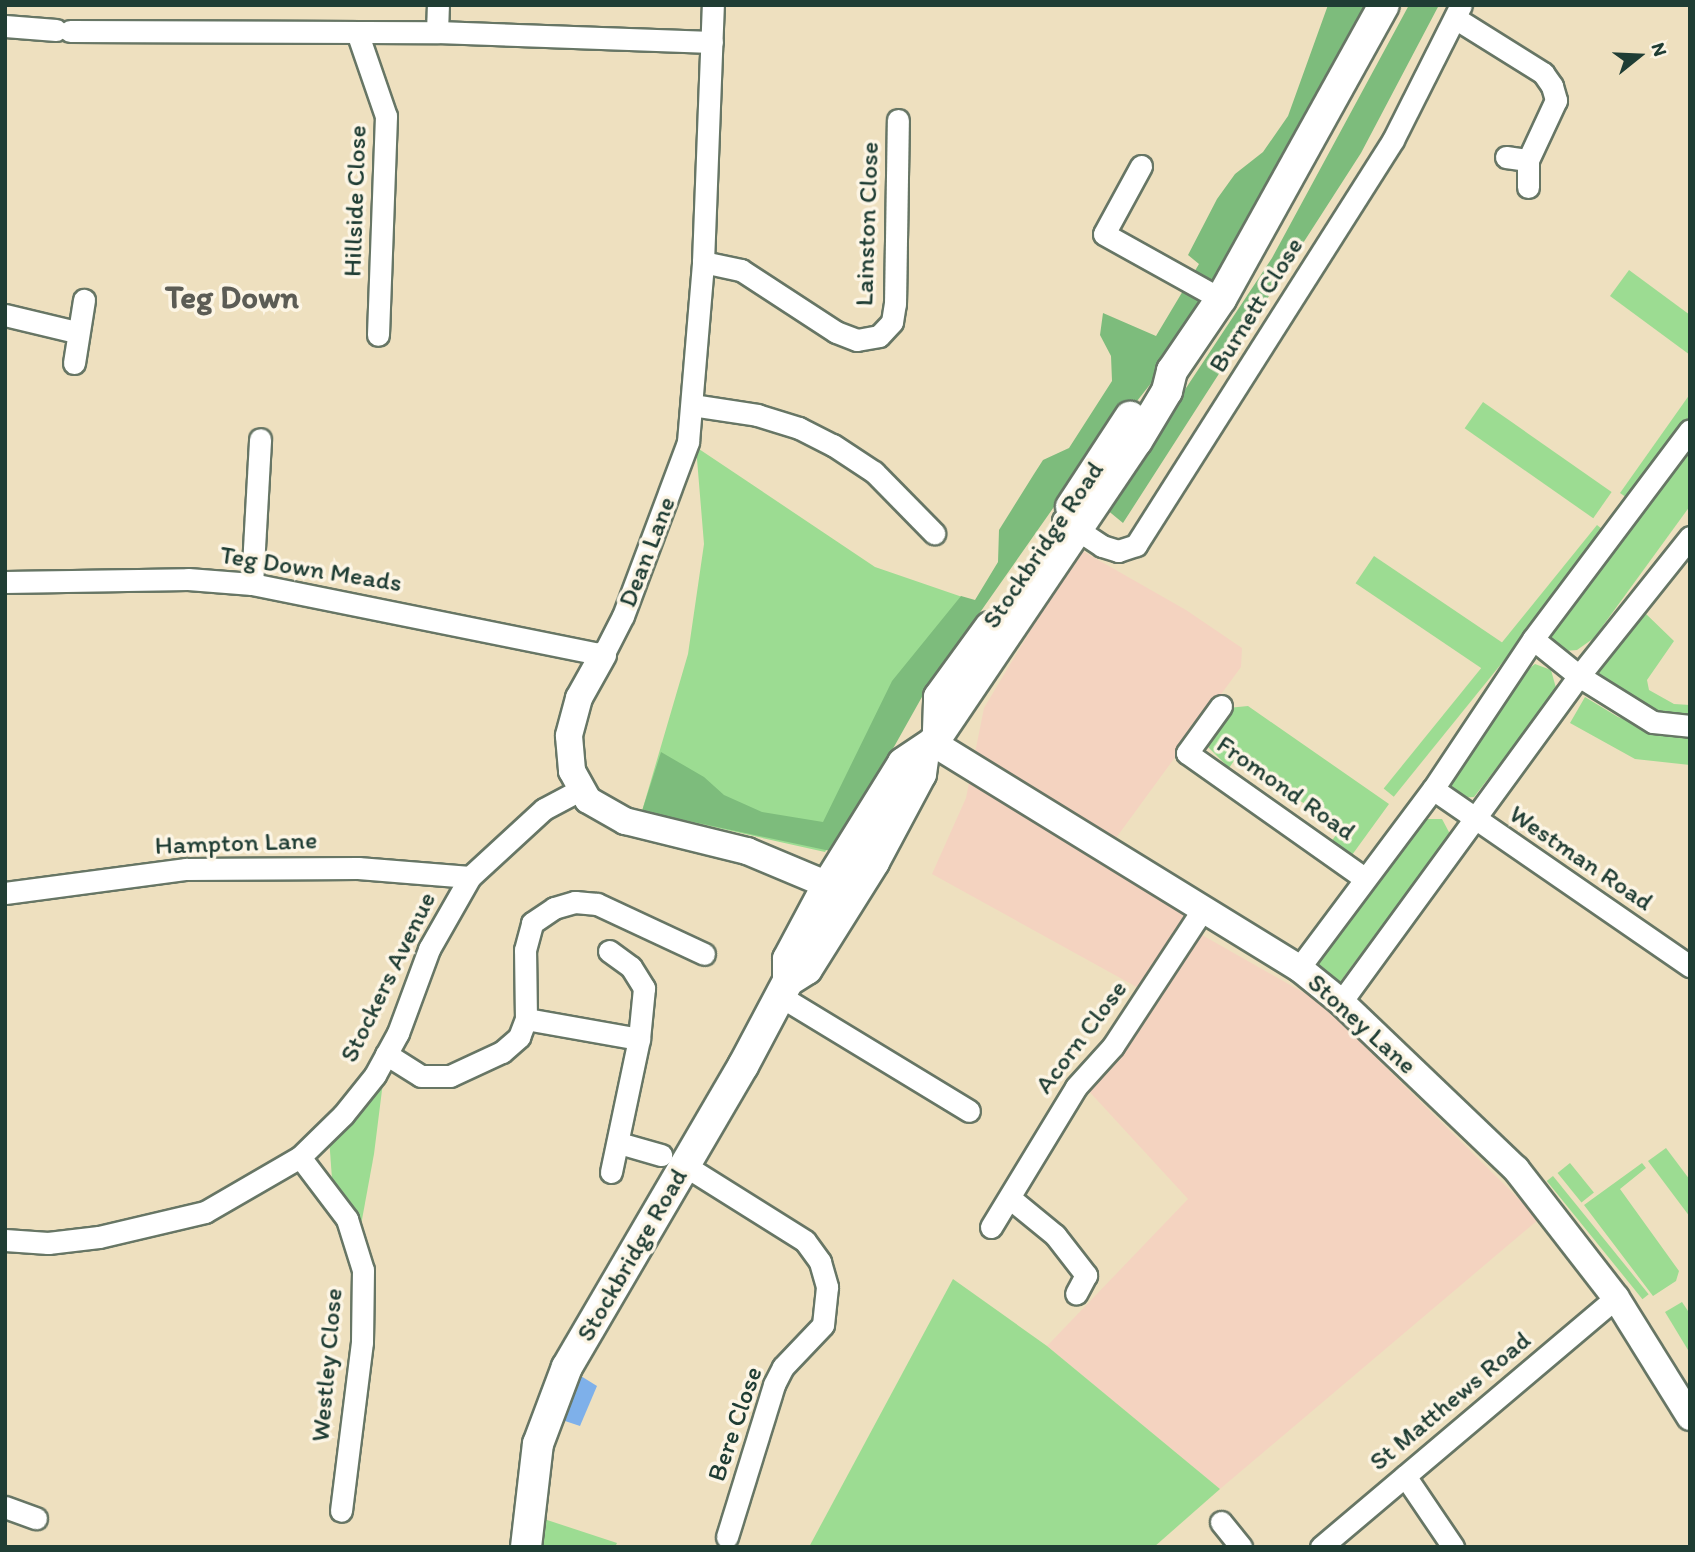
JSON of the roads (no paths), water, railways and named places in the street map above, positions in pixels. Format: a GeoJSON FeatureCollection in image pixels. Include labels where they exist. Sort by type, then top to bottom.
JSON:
{"type":"FeatureCollection","features":[{"type":"Feature","properties":{"kind":"main road","name":"Stockbridge Road"},"geometry":{"type":"LineString","coordinates":[[526,1547],[538,1444],[547,1412],[672,1160],[784,988],[807,969],[841,890],[921,774],[931,742],[936,711],[947,684],[1071,526],[1167,391],[1172,371],[1221,299],[1384,5]]}},
{"type":"Feature","properties":{"kind":"street"},"geometry":{"type":"LineString","coordinates":[[437,32],[438,5]]}},
{"type":"Feature","properties":{"kind":"street","name":"Dean Lane"},"geometry":{"type":"LineString","coordinates":[[579,790],[569,762],[569,736],[579,698],[603,655],[680,469],[692,405],[703,262],[713,5]]}},
{"type":"Feature","properties":{"kind":"street"},"geometry":{"type":"LineString","coordinates":[[1458,12],[1543,73],[1552,86],[1556,100],[1528,160],[1528,187]]}},
{"type":"Feature","properties":{"kind":"street","name":"Burnett Close"},"geometry":{"type":"LineString","coordinates":[[1071,526],[1118,551],[1136,545],[1393,140],[1458,12]]}},
{"type":"Feature","properties":{"kind":"street"},"geometry":{"type":"LineString","coordinates":[[5,26],[63,30],[437,32],[712,42]]}},
{"type":"Feature","properties":{"kind":"street","name":"Hillside Close"},"geometry":{"type":"LineString","coordinates":[[357,32],[386,116],[378,335]]}},
{"type":"Feature","properties":{"kind":"street","name":"Lainston Close"},"geometry":{"type":"LineString","coordinates":[[703,262],[741,270],[836,332],[857,340],[878,336],[892,322],[895,304],[898,120]]}},
{"type":"Feature","properties":{"kind":"street"},"geometry":{"type":"LineString","coordinates":[[1506,157],[1528,160]]}},
{"type":"Feature","properties":{"kind":"street"},"geometry":{"type":"LineString","coordinates":[[1141,166],[1104,234],[1221,299]]}},
{"type":"Feature","properties":{"kind":"street"},"geometry":{"type":"LineString","coordinates":[[74,362],[76,332],[85,300]]}},
{"type":"Feature","properties":{"kind":"street"},"geometry":{"type":"LineString","coordinates":[[5,315],[76,332]]}},
{"type":"Feature","properties":{"kind":"street"},"geometry":{"type":"LineString","coordinates":[[692,405],[757,415],[799,428],[833,445],[874,472],[934,533]]}},
{"type":"Feature","properties":{"kind":"street","name":"Fromond Road"},"geometry":{"type":"LineString","coordinates":[[1299,968],[1433,789],[1533,639],[1690,430]]}},
{"type":"Feature","properties":{"kind":"street"},"geometry":{"type":"LineString","coordinates":[[252,584],[260,439]]}},
{"type":"Feature","properties":{"kind":"street"},"geometry":{"type":"LineString","coordinates":[[1341,1002],[1476,821],[1579,676],[1690,537]]}},
{"type":"Feature","properties":{"kind":"street","name":"Teg Down Meads"},"geometry":{"type":"LineString","coordinates":[[5,582],[188,579],[252,584],[603,655]]}},
{"type":"Feature","properties":{"kind":"street"},"geometry":{"type":"LineString","coordinates":[[1533,639],[1579,676],[1653,722],[1690,726]]}},
{"type":"Feature","properties":{"kind":"street","name":"Fromond Road"},"geometry":{"type":"LineString","coordinates":[[1222,706],[1188,753],[1364,878]]}},
{"type":"Feature","properties":{"kind":"street","name":"Stoney Lane"},"geometry":{"type":"LineString","coordinates":[[931,742],[1201,912],[1299,968],[1341,1002],[1516,1170],[1616,1297],[1690,1417]]}},
{"type":"Feature","properties":{"kind":"street"},"geometry":{"type":"LineString","coordinates":[[1433,789],[1476,821]]}},
{"type":"Feature","properties":{"kind":"street"},"geometry":{"type":"LineString","coordinates":[[579,790],[600,810],[625,821],[747,851],[841,890]]}},
{"type":"Feature","properties":{"kind":"street","name":"Stockers Avenue"},"geometry":{"type":"LineString","coordinates":[[5,1240],[48,1242],[99,1237],[205,1212],[300,1157],[359,1097],[386,1054],[429,949],[470,877],[544,809],[579,790]]}},
{"type":"Feature","properties":{"kind":"street","name":"Westman Road"},"geometry":{"type":"LineString","coordinates":[[1476,821],[1690,966]]}},
{"type":"Feature","properties":{"kind":"street","name":"Hampton Lane"},"geometry":{"type":"LineString","coordinates":[[5,893],[186,869],[358,868],[470,877]]}},
{"type":"Feature","properties":{"kind":"street"},"geometry":{"type":"LineString","coordinates":[[386,1054],[421,1076],[450,1076],[502,1052],[519,1037],[526,1019],[525,950],[532,923],[554,908],[575,902],[597,904],[704,954]]}},
{"type":"Feature","properties":{"kind":"street","name":"Acorn Close"},"geometry":{"type":"LineString","coordinates":[[991,1227],[1011,1199],[1076,1087],[1113,1046],[1201,912]]}},
{"type":"Feature","properties":{"kind":"street"},"geometry":{"type":"LineString","coordinates":[[609,951],[631,967],[643,988],[639,1039],[620,1143],[611,1172]]}},
{"type":"Feature","properties":{"kind":"street"},"geometry":{"type":"LineString","coordinates":[[784,988],[968,1111]]}},
{"type":"Feature","properties":{"kind":"street"},"geometry":{"type":"LineString","coordinates":[[526,1019],[639,1039]]}},
{"type":"Feature","properties":{"kind":"street","name":"Bere Close"},"geometry":{"type":"LineString","coordinates":[[620,1143],[672,1160],[804,1241],[820,1262],[827,1287],[823,1325],[783,1367],[774,1385],[727,1537]]}},
{"type":"Feature","properties":{"kind":"street","name":"Westley Close"},"geometry":{"type":"LineString","coordinates":[[300,1157],[347,1219],[363,1270],[362,1342],[341,1511]]}},
{"type":"Feature","properties":{"kind":"street"},"geometry":{"type":"LineString","coordinates":[[1011,1199],[1055,1235],[1086,1275],[1076,1294]]}},
{"type":"Feature","properties":{"kind":"street","name":"St Matthews Road"},"geometry":{"type":"LineString","coordinates":[[1321,1547],[1616,1297]]}},
{"type":"Feature","properties":{"kind":"street"},"geometry":{"type":"LineString","coordinates":[[1405,1476],[1453,1547]]}},
{"type":"Feature","properties":{"kind":"street"},"geometry":{"type":"LineString","coordinates":[[5,1507],[36,1518]]}},
{"type":"Feature","properties":{"kind":"street"},"geometry":{"type":"LineString","coordinates":[[1221,1522],[1241,1547]]}},
{"type":"Feature","properties":{"kind":"water"},"geometry":{"type":"Polygon","coordinates":[[[576,1373],[597,1386],[580,1426],[559,1419],[576,1373]]]}},
{"type":"Feature","properties":{"kind":"district","name":"Teg Down"},"geometry":{"type":"Point","coordinates":[232,297]}}]}
